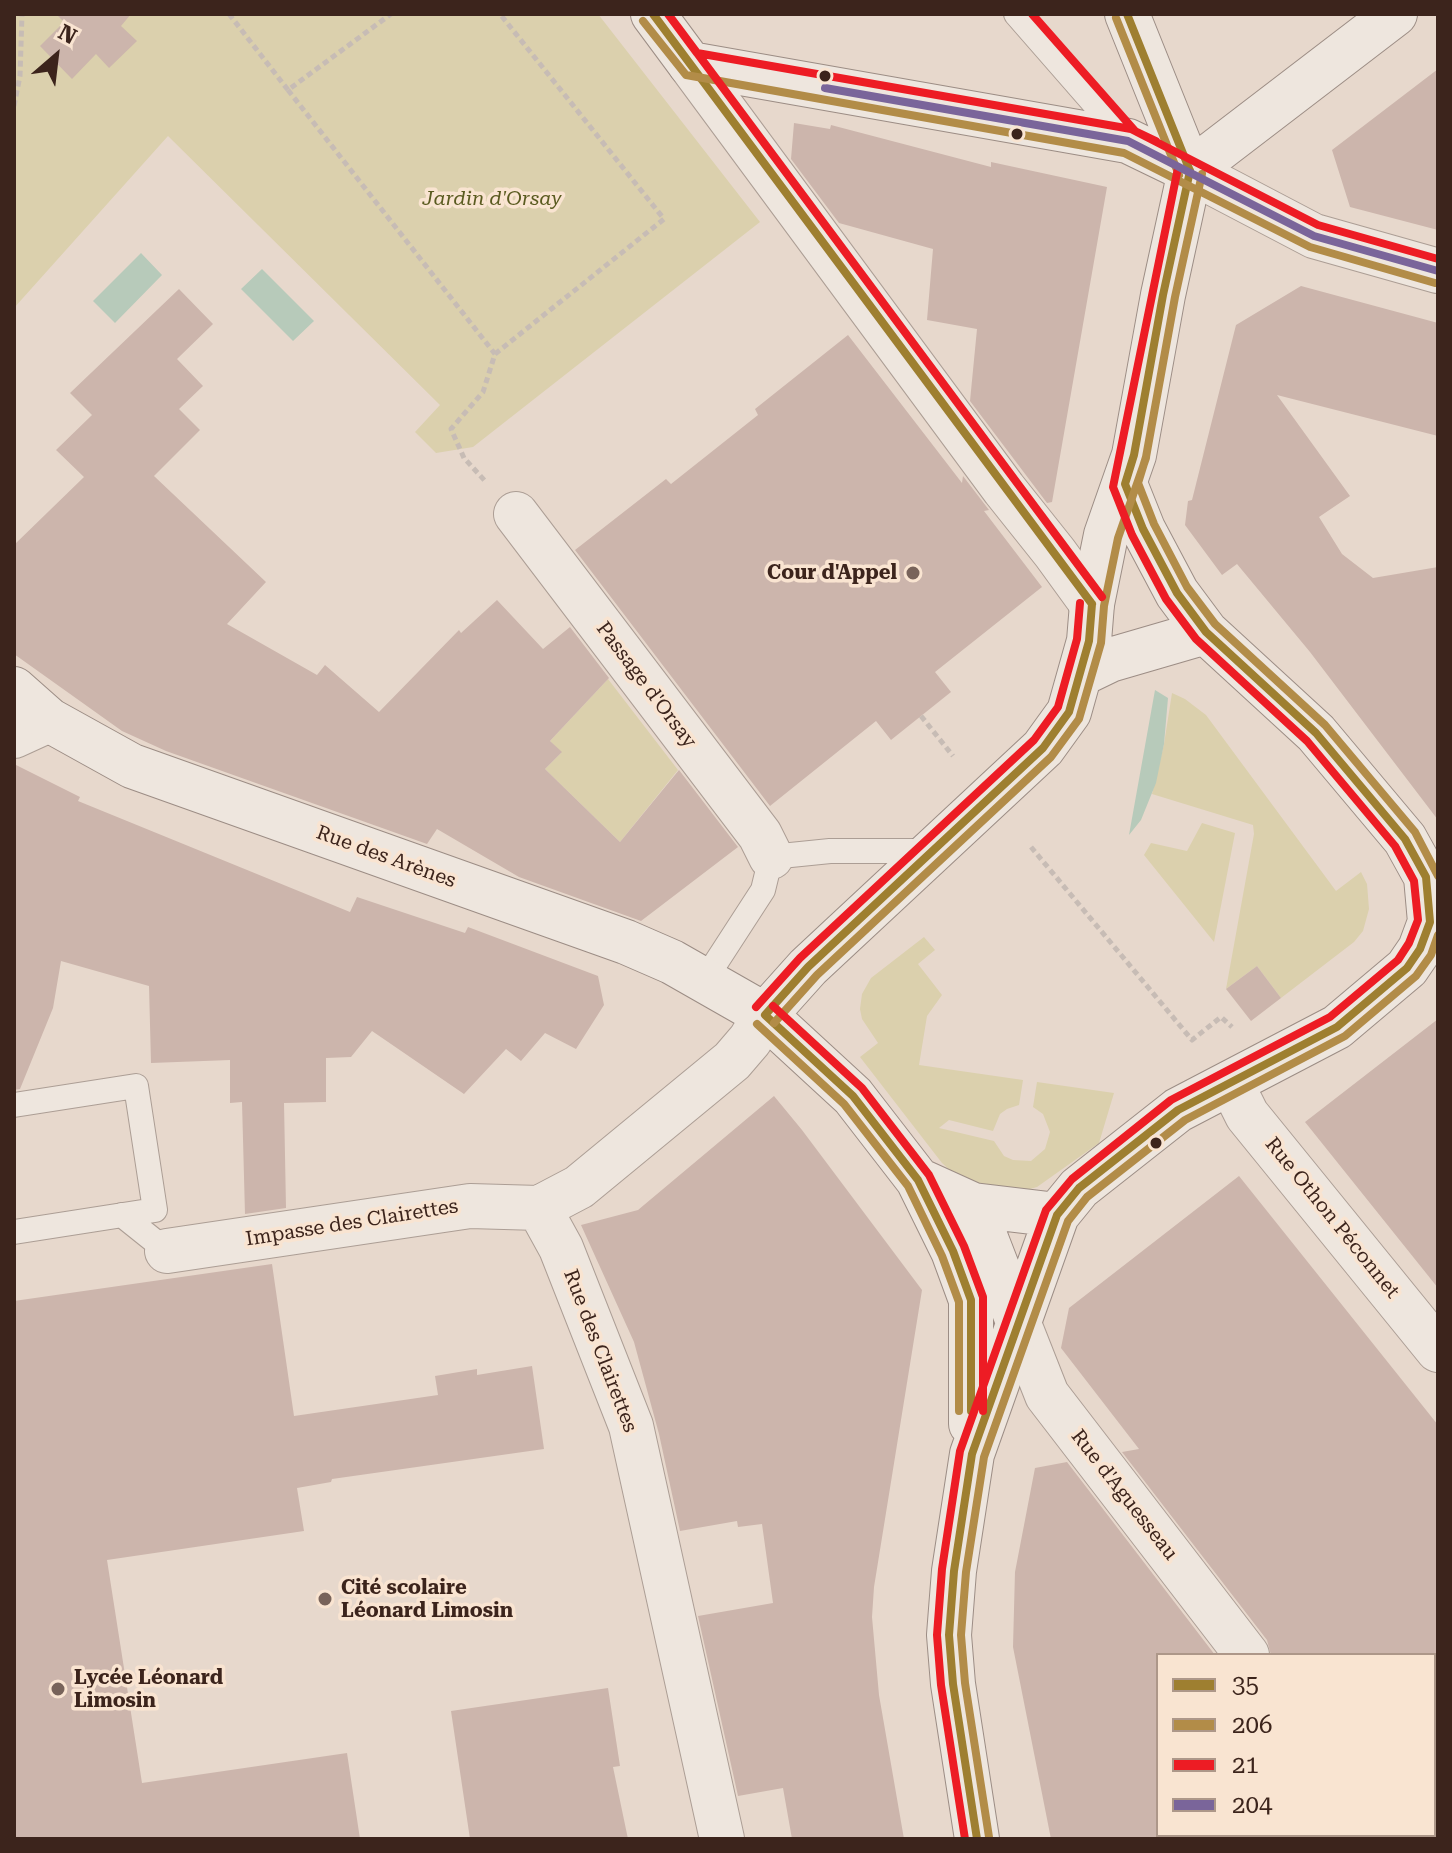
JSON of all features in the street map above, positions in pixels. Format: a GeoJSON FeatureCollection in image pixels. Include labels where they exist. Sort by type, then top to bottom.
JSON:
{"type":"FeatureCollection","features":[{"type":"Feature","properties":{"kind":"main road"},"geometry":{"type":"LineString","coordinates":[[653,14],[975,451],[1092,604]]}},
{"type":"Feature","properties":{"kind":"main road"},"geometry":{"type":"LineString","coordinates":[[1190,171],[1395,14]]}},
{"type":"Feature","properties":{"kind":"main road"},"geometry":{"type":"LineString","coordinates":[[539,1208],[579,1187],[732,1061],[765,1015],[808,967],[1043,748],[1069,712],[1089,641],[1092,604],[1106,535],[1134,455],[1163,295],[1190,171],[1137,24]]}},
{"type":"Feature","properties":{"kind":"main road"},"geometry":{"type":"LineString","coordinates":[[690,64],[1128,141],[1314,236],[1438,271]]}},
{"type":"Feature","properties":{"kind":"main road"},"geometry":{"type":"LineString","coordinates":[[977,1839],[953,1684],[949,1635],[954,1571],[972,1454],[1057,1215],[1079,1188],[1178,1110],[1337,1027],[1407,968],[1434,924],[1426,877],[1405,839],[1316,733],[1206,632],[1177,593],[1143,529],[1125,484]]}},
{"type":"Feature","properties":{"kind":"main road","name":"Passage d'Orsay"},"geometry":{"type":"LineString","coordinates":[[516,514],[760,835],[771,857]]}},
{"type":"Feature","properties":{"kind":"main road"},"geometry":{"type":"LineString","coordinates":[[1081,674],[1110,660],[1206,632]]}},
{"type":"Feature","properties":{"kind":"main road","name":"Rue des Arènes"},"geometry":{"type":"LineString","coordinates":[[14,689],[31,728],[626,942],[765,1015],[853,1096],[918,1180],[953,1251],[971,1300],[972,1454]]}},
{"type":"Feature","properties":{"kind":"main road","name":"Rue Othon Péconnet"},"geometry":{"type":"LineString","coordinates":[[1231,1083],[1247,1115],[1438,1350]]}},
{"type":"Feature","properties":{"kind":"main road"},"geometry":{"type":"LineString","coordinates":[[918,1180],[973,1205],[1057,1215]]}},
{"type":"Feature","properties":{"kind":"main road","name":"Rue d'Aguesseau"},"geometry":{"type":"LineString","coordinates":[[973,1205],[1047,1395],[1245,1653]]}},
{"type":"Feature","properties":{"kind":"main road","name":"Impasse des Clairettes"},"geometry":{"type":"LineString","coordinates":[[167,1251],[470,1206],[539,1208]]}},
{"type":"Feature","properties":{"kind":"main road","name":"Rue des Clairettes"},"geometry":{"type":"LineString","coordinates":[[539,1208],[561,1248],[631,1426],[722,1839]]}},
{"type":"Feature","properties":{"kind":"lane"},"geometry":{"type":"LineString","coordinates":[[1016,14],[1128,141]]}},
{"type":"Feature","properties":{"kind":"lane"},"geometry":{"type":"LineString","coordinates":[[688,972],[763,890],[771,857],[830,851],[932,851]]}},
{"type":"Feature","properties":{"kind":"lane"},"geometry":{"type":"LineString","coordinates":[[14,1105],[136,1086],[155,1210],[14,1232]]}},
{"type":"Feature","properties":{"kind":"lane"},"geometry":{"type":"LineString","coordinates":[[122,1215],[167,1251]]}},
{"type":"Feature","properties":{"kind":"path"},"geometry":{"type":"LineString","coordinates":[[14,106],[20,76],[22,14]]}},
{"type":"Feature","properties":{"kind":"path"},"geometry":{"type":"LineString","coordinates":[[229,14],[495,354]]}},
{"type":"Feature","properties":{"kind":"path"},"geometry":{"type":"LineString","coordinates":[[288,90],[391,14]]}},
{"type":"Feature","properties":{"kind":"path"},"geometry":{"type":"LineString","coordinates":[[464,458],[451,429],[483,392],[495,354],[664,219],[500,14]]}},
{"type":"Feature","properties":{"kind":"path"},"geometry":{"type":"LineString","coordinates":[[921,716],[953,756]]}},
{"type":"Feature","properties":{"kind":"path"},"geometry":{"type":"LineString","coordinates":[[1031,847],[1192,1040],[1221,1017],[1241,1035]]}},
{"type":"Feature","properties":{"kind":"green space","name":"Jardin d'Orsay"},"geometry":{"type":"Polygon","coordinates":[[[14,14],[598,14],[760,222],[473,447],[436,453],[415,432],[440,405],[168,136],[14,308],[14,14]]]}},
{"type":"Feature","properties":{"kind":"green space"},"geometry":{"type":"Polygon","coordinates":[[[608,679],[678,770],[620,842],[545,769],[561,753],[550,741],[608,679]]]}},
{"type":"Feature","properties":{"kind":"green space"},"geometry":{"type":"Polygon","coordinates":[[[1172,693],[1206,715],[1336,891],[1361,872],[1367,884],[1369,909],[1363,931],[1354,942],[1281,998],[1257,966],[1226,989],[1254,834],[1253,825],[1152,794],[1172,693]]]}},
{"type":"Feature","properties":{"kind":"green space"},"geometry":{"type":"Polygon","coordinates":[[[1202,823],[1235,833],[1214,942],[1144,855],[1151,843],[1187,851],[1202,823]]]}},
{"type":"Feature","properties":{"kind":"green space"},"geometry":{"type":"Polygon","coordinates":[[[924,937],[935,950],[918,964],[942,995],[927,1016],[919,1065],[1023,1080],[1019,1105],[1000,1114],[993,1131],[949,1120],[939,1128],[994,1141],[1004,1156],[1031,1161],[1045,1149],[1050,1132],[1043,1114],[1033,1107],[1037,1082],[1114,1093],[1099,1143],[1037,1187],[1023,1191],[991,1190],[955,1175],[942,1163],[860,1057],[878,1043],[862,1019],[862,994],[871,978],[924,937]]]}},
{"type":"Feature","properties":{"kind":"shaded area"},"geometry":{"type":"Polygon","coordinates":[[[141,253],[162,275],[115,323],[93,301],[141,253]]]}},
{"type":"Feature","properties":{"kind":"shaded area"},"geometry":{"type":"Polygon","coordinates":[[[262,269],[314,321],[293,341],[241,289],[262,269]]]}},
{"type":"Feature","properties":{"kind":"shaded area"},"geometry":{"type":"Polygon","coordinates":[[[1155,690],[1168,698],[1164,744],[1156,783],[1141,820],[1129,835],[1155,690]]]}},
{"type":"Feature","properties":{"kind":"building"},"geometry":{"type":"Polygon","coordinates":[[[56,14],[131,14],[121,26],[137,41],[109,68],[96,54],[72,79],[40,46],[64,22],[56,14]]]}},
{"type":"Feature","properties":{"kind":"building"},"geometry":{"type":"Polygon","coordinates":[[[1438,69],[1438,230],[1350,207],[1332,150],[1438,69]]]}},
{"type":"Feature","properties":{"kind":"building"},"geometry":{"type":"Polygon","coordinates":[[[794,123],[830,129],[831,125],[991,167],[991,162],[1107,187],[1052,502],[1047,503],[970,401],[977,329],[927,320],[933,249],[839,223],[791,159],[794,123]]]}},
{"type":"Feature","properties":{"kind":"building"},"geometry":{"type":"Polygon","coordinates":[[[1301,286],[1438,323],[1438,436],[1277,395],[1350,496],[1319,517],[1342,554],[1373,578],[1438,567],[1438,820],[1310,652],[1237,564],[1222,575],[1185,525],[1188,501],[1192,500],[1236,325],[1301,286]]]}},
{"type":"Feature","properties":{"kind":"building"},"geometry":{"type":"Polygon","coordinates":[[[179,289],[213,324],[177,359],[203,386],[179,409],[200,430],[154,476],[266,582],[227,624],[317,675],[325,665],[379,712],[459,630],[461,633],[497,600],[543,649],[570,627],[609,678],[550,741],[562,752],[545,769],[620,842],[679,770],[738,847],[641,921],[519,877],[437,829],[427,844],[166,751],[122,731],[14,654],[14,545],[84,477],[56,450],[92,415],[70,393],[179,289]]]}},
{"type":"Feature","properties":{"kind":"building","name":"Cour d'Appel"},"geometry":{"type":"Polygon","coordinates":[[[848,335],[962,483],[963,476],[989,510],[984,511],[1042,587],[935,672],[951,692],[891,740],[876,721],[770,806],[575,550],[666,479],[671,484],[758,415],[755,409],[848,335]]]}},
{"type":"Feature","properties":{"kind":"building"},"geometry":{"type":"Polygon","coordinates":[[[14,764],[80,797],[78,801],[350,912],[357,897],[465,933],[468,927],[598,976],[604,1005],[576,1049],[545,1033],[521,1061],[506,1049],[464,1094],[372,1031],[351,1057],[326,1058],[326,1102],[284,1103],[286,1208],[245,1214],[242,1102],[230,1103],[230,1060],[151,1063],[149,986],[61,961],[53,1008],[20,1089],[14,1090],[14,764]]]}},
{"type":"Feature","properties":{"kind":"building"},"geometry":{"type":"Polygon","coordinates":[[[1257,966],[1281,998],[1251,1021],[1226,989],[1257,966]]]}},
{"type":"Feature","properties":{"kind":"building"},"geometry":{"type":"Polygon","coordinates":[[[1438,1019],[1438,1288],[1305,1122],[1438,1019]]]}},
{"type":"Feature","properties":{"kind":"building"},"geometry":{"type":"Polygon","coordinates":[[[774,1096],[922,1290],[874,1587],[872,1617],[879,1695],[904,1839],[792,1839],[783,1788],[738,1796],[698,1616],[773,1603],[762,1524],[738,1527],[737,1521],[680,1531],[659,1434],[634,1342],[581,1225],[638,1210],[774,1096]]]}},
{"type":"Feature","properties":{"kind":"building"},"geometry":{"type":"Polygon","coordinates":[[[1239,1176],[1438,1425],[1438,1655],[1270,1653],[1267,1640],[1122,1452],[1139,1449],[1061,1348],[1069,1308],[1239,1176]]]}},
{"type":"Feature","properties":{"kind":"building"},"geometry":{"type":"Polygon","coordinates":[[[272,1264],[294,1416],[438,1395],[435,1376],[477,1369],[477,1375],[532,1366],[544,1449],[332,1479],[331,1482],[297,1488],[304,1531],[107,1560],[142,1783],[347,1753],[360,1839],[14,1839],[14,1301],[272,1264]]]}},
{"type":"Feature","properties":{"kind":"building"},"geometry":{"type":"Polygon","coordinates":[[[1067,1462],[1213,1653],[1156,1653],[1158,1839],[1051,1839],[1013,1647],[1015,1572],[1035,1468],[1067,1462]]]}},
{"type":"Feature","properties":{"kind":"building"},"geometry":{"type":"Polygon","coordinates":[[[608,1688],[620,1766],[613,1767],[628,1839],[470,1839],[451,1711],[608,1688]]]}},
{"type":"Feature","properties":{"kind":"transit line","name":"35"},"geometry":{"type":"LineString","coordinates":[[653,14],[1092,604]]}},
{"type":"Feature","properties":{"kind":"transit line","name":"21"},"geometry":{"type":"LineString","coordinates":[[668,14],[697,53],[1131,129],[1318,225],[1438,259]]}},
{"type":"Feature","properties":{"kind":"transit line","name":"21"},"geometry":{"type":"LineString","coordinates":[[1032,14],[1135,131],[1156,141]]}},
{"type":"Feature","properties":{"kind":"transit line","name":"35"},"geometry":{"type":"LineString","coordinates":[[1127,14],[1190,171]]}},
{"type":"Feature","properties":{"kind":"transit line","name":"206"},"geometry":{"type":"LineString","coordinates":[[1116,18],[1179,175]]}},
{"type":"Feature","properties":{"kind":"transit line","name":"206"},"geometry":{"type":"LineString","coordinates":[[643,21],[686,75],[1124,153],[1310,247],[1435,283]]}},
{"type":"Feature","properties":{"kind":"transit line","name":"21"},"geometry":{"type":"LineString","coordinates":[[677,26],[1102,597]]}},
{"type":"Feature","properties":{"kind":"transit line","name":"204"},"geometry":{"type":"LineString","coordinates":[[825,88],[1128,141],[1314,236],[1438,271]]}},
{"type":"Feature","properties":{"kind":"transit line","name":"21"},"geometry":{"type":"LineString","coordinates":[[965,1839],[941,1685],[937,1635],[942,1569],[960,1451],[1046,1210],[1072,1179],[1171,1100],[1330,1017],[1398,960],[1418,920],[1414,881],[1395,846],[1307,741],[1196,639],[1166,599],[1132,535],[1113,487],[1178,168]]}},
{"type":"Feature","properties":{"kind":"transit line","name":"35"},"geometry":{"type":"LineString","coordinates":[[977,1839],[953,1684],[949,1635],[954,1571],[972,1454],[1057,1215],[1079,1188],[1178,1110],[1337,1027],[1407,968],[1420,949],[1430,922],[1426,877],[1405,839],[1316,733],[1206,632],[1177,593],[1143,529],[1125,484],[1134,455],[1163,295],[1190,171]]}},
{"type":"Feature","properties":{"kind":"transit line","name":"206"},"geometry":{"type":"LineString","coordinates":[[1202,174],[1175,297],[1146,457],[1138,483],[1154,524],[1187,587],[1215,624],[1325,725],[1415,832],[1438,876]]}},
{"type":"Feature","properties":{"kind":"transit line","name":"206"},"geometry":{"type":"LineString","coordinates":[[774,1023],[817,975],[1051,757],[1079,719],[1101,643],[1104,606],[1118,538],[1146,458]]}},
{"type":"Feature","properties":{"kind":"transit line","name":"21"},"geometry":{"type":"LineString","coordinates":[[756,1007],[800,958],[1034,740],[1058,707],[1077,639],[1080,603]]}},
{"type":"Feature","properties":{"kind":"transit line","name":"35"},"geometry":{"type":"LineString","coordinates":[[765,1015],[808,967],[1043,748],[1069,712],[1089,641],[1092,604]]}},
{"type":"Feature","properties":{"kind":"transit line","name":"206"},"geometry":{"type":"LineString","coordinates":[[989,1837],[965,1683],[961,1635],[966,1572],[984,1457],[1068,1221],[1087,1197],[1185,1120],[1345,1036],[1416,976],[1431,955],[1438,935]]}},
{"type":"Feature","properties":{"kind":"transit line","name":"21"},"geometry":{"type":"LineString","coordinates":[[773,1006],[862,1088],[929,1175],[964,1246],[983,1297],[983,1411]]}},
{"type":"Feature","properties":{"kind":"transit line","name":"35"},"geometry":{"type":"LineString","coordinates":[[765,1015],[853,1096],[918,1180],[953,1251],[971,1300],[971,1411]]}},
{"type":"Feature","properties":{"kind":"transit line","name":"206"},"geometry":{"type":"LineString","coordinates":[[757,1024],[844,1104],[908,1186],[942,1256],[959,1302],[959,1411]]}},
{"type":"Feature","properties":{"kind":"place","name":"Cour d'Appel"},"geometry":{"type":"Point","coordinates":[913,573]}},
{"type":"Feature","properties":{"kind":"place","name":"Cité scolaire Léonard Limosin"},"geometry":{"type":"Point","coordinates":[325,1599]}},
{"type":"Feature","properties":{"kind":"place","name":"Lycée Léonard Limosin"},"geometry":{"type":"Point","coordinates":[58,1689]}}]}
